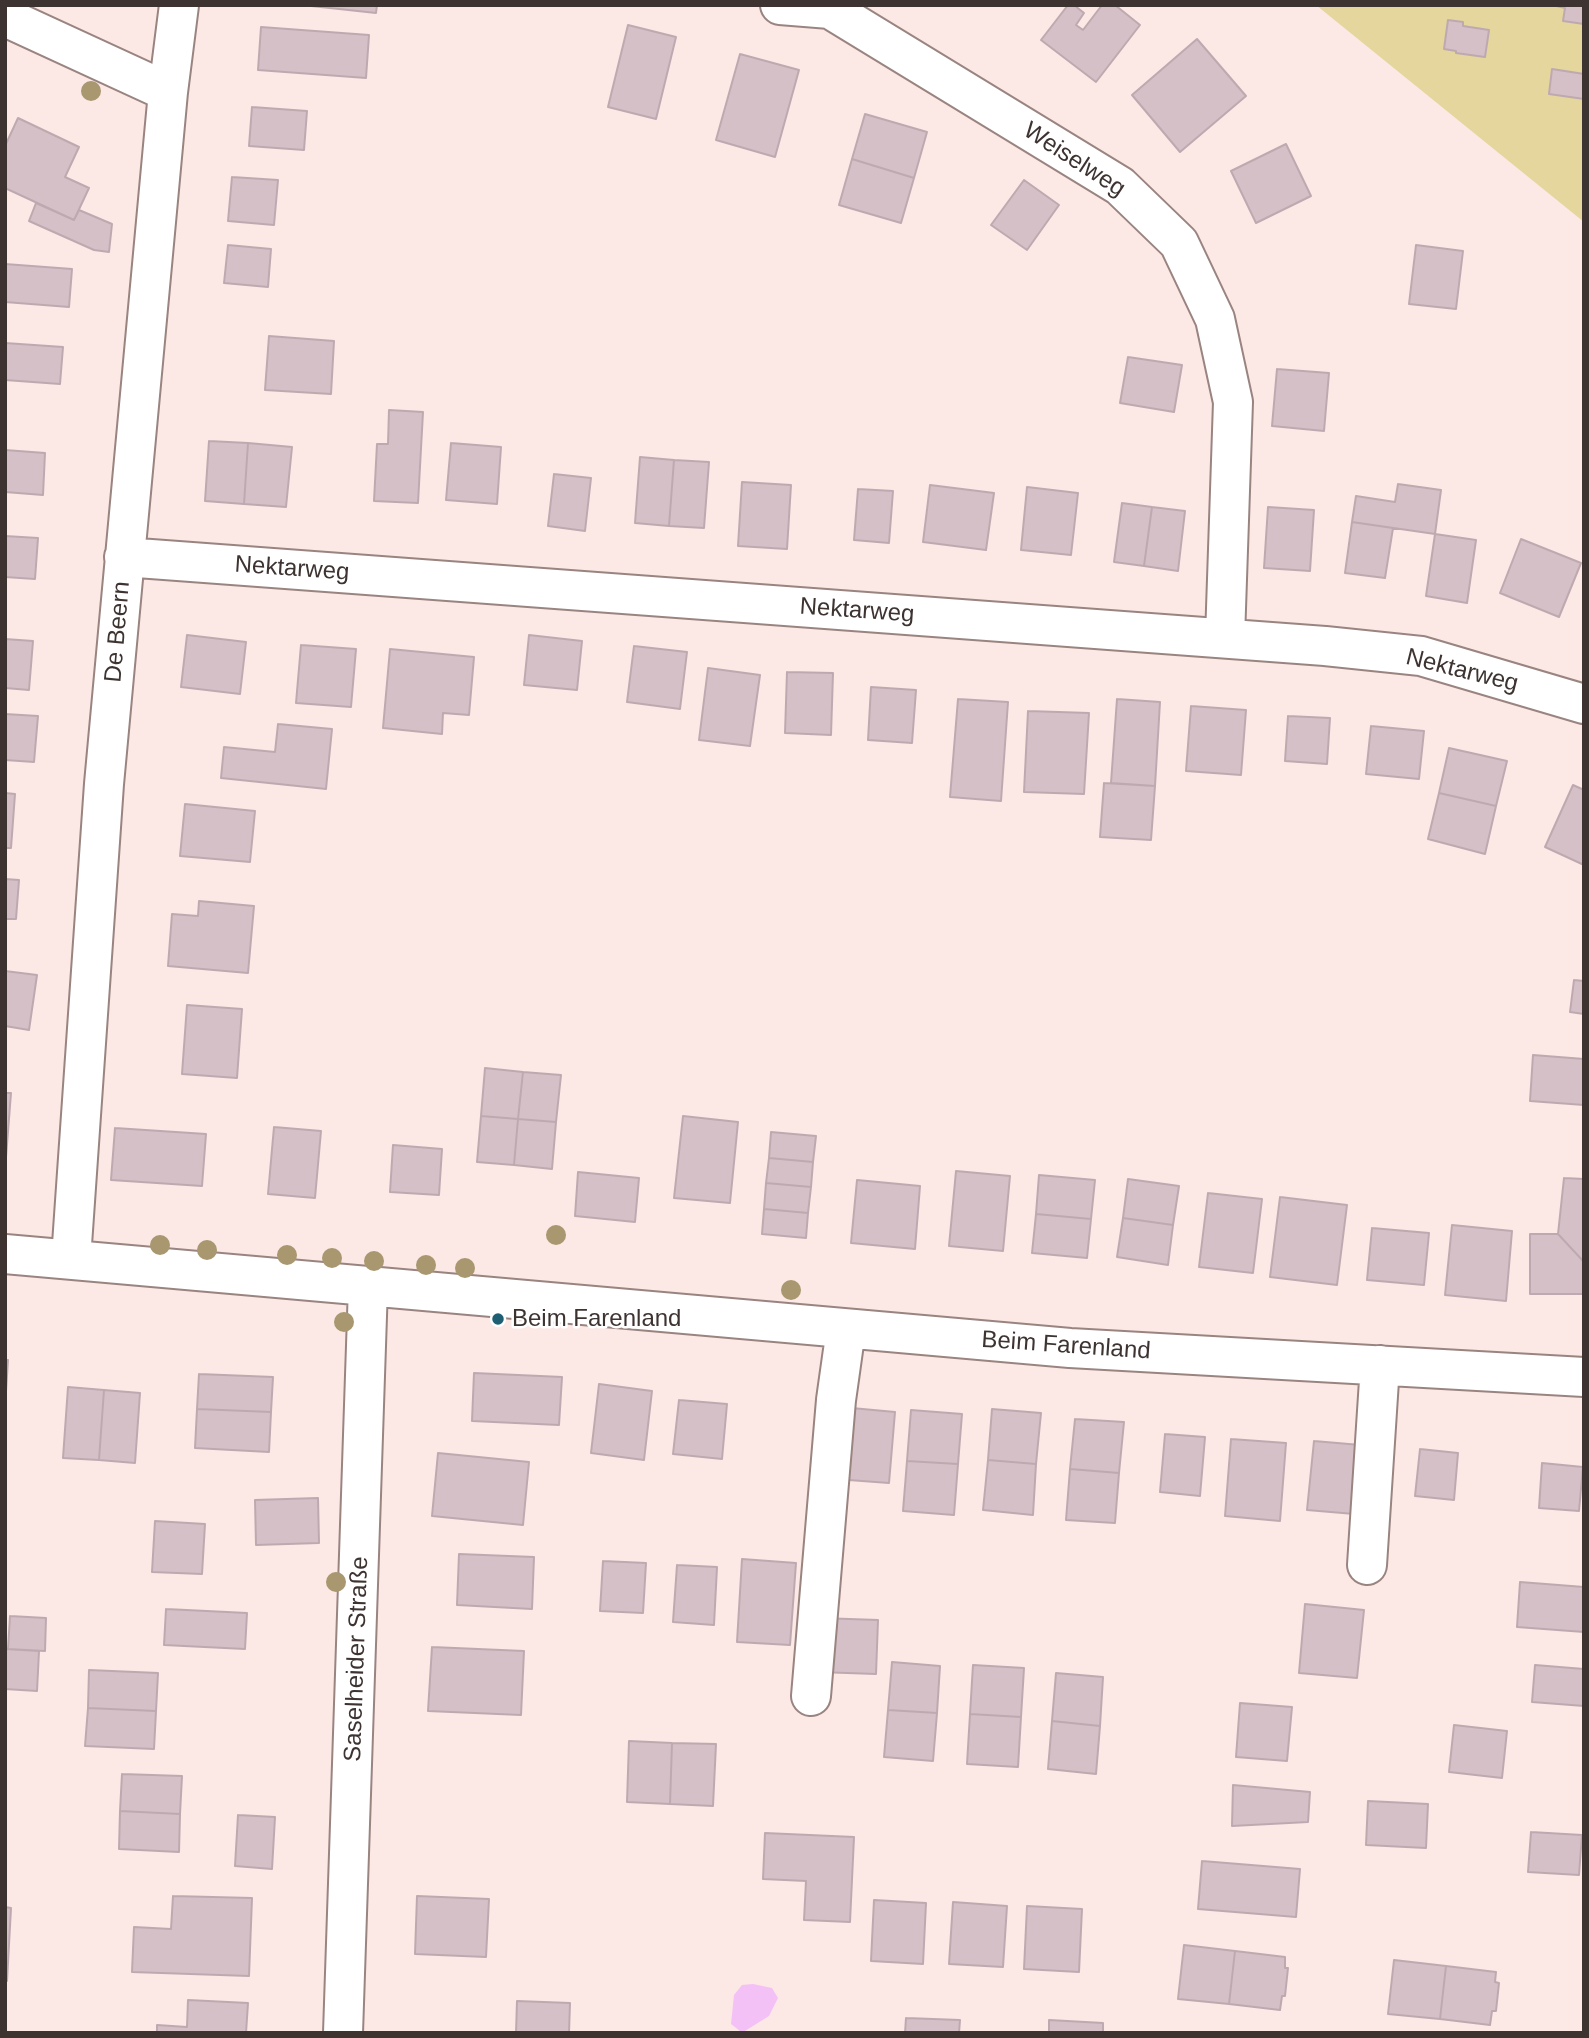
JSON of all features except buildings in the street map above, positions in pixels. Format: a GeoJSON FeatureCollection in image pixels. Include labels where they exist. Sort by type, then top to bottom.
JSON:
{"type":"FeatureCollection","features":[{"type":"Feature","properties":{"kind":"street","name":"De Beern"},"geometry":{"type":"LineString","coordinates":[[71,1259],[103,797],[179,5]]}},
{"type":"Feature","properties":{"kind":"street","name":"Weiselweg"},"geometry":{"type":"LineString","coordinates":[[780,5],[830,7],[1120,186],[1179,243],[1215,319],[1233,402],[1225,638]]}},
{"type":"Feature","properties":{"kind":"street"},"geometry":{"type":"LineString","coordinates":[[5,17],[169,92]]}},
{"type":"Feature","properties":{"kind":"street","name":"Nektarweg"},"geometry":{"type":"LineString","coordinates":[[124,557],[1225,638],[1421,656],[1584,704]]}},
{"type":"Feature","properties":{"kind":"street","name":"Beim Farenland"},"geometry":{"type":"LineString","coordinates":[[5,1254],[1070,1348],[1584,1377]]}},
{"type":"Feature","properties":{"kind":"street","name":"Saselheider Straße"},"geometry":{"type":"LineString","coordinates":[[343,2033],[368,1286]]}},
{"type":"Feature","properties":{"kind":"street"},"geometry":{"type":"LineString","coordinates":[[811,1696],[836,1401],[846,1329]]}},
{"type":"Feature","properties":{"kind":"street"},"geometry":{"type":"LineString","coordinates":[[1367,1565],[1380,1365]]}},
{"type":"Feature","properties":{"kind":"shaded area"},"geometry":{"type":"Polygon","coordinates":[[[1316,5],[1584,5],[1584,222],[1474,133],[1316,5]]]}},
{"type":"Feature","properties":{"kind":"shaded area"},"geometry":{"type":"Polygon","coordinates":[[[742,1985],[772,1988],[778,1998],[769,2016],[745,2031],[740,2031],[731,2024],[734,1995],[742,1985]]]}},
{"type":"Feature","properties":{"kind":"place","name":"Beim Farenland"},"geometry":{"type":"Point","coordinates":[498,1319]}}]}
